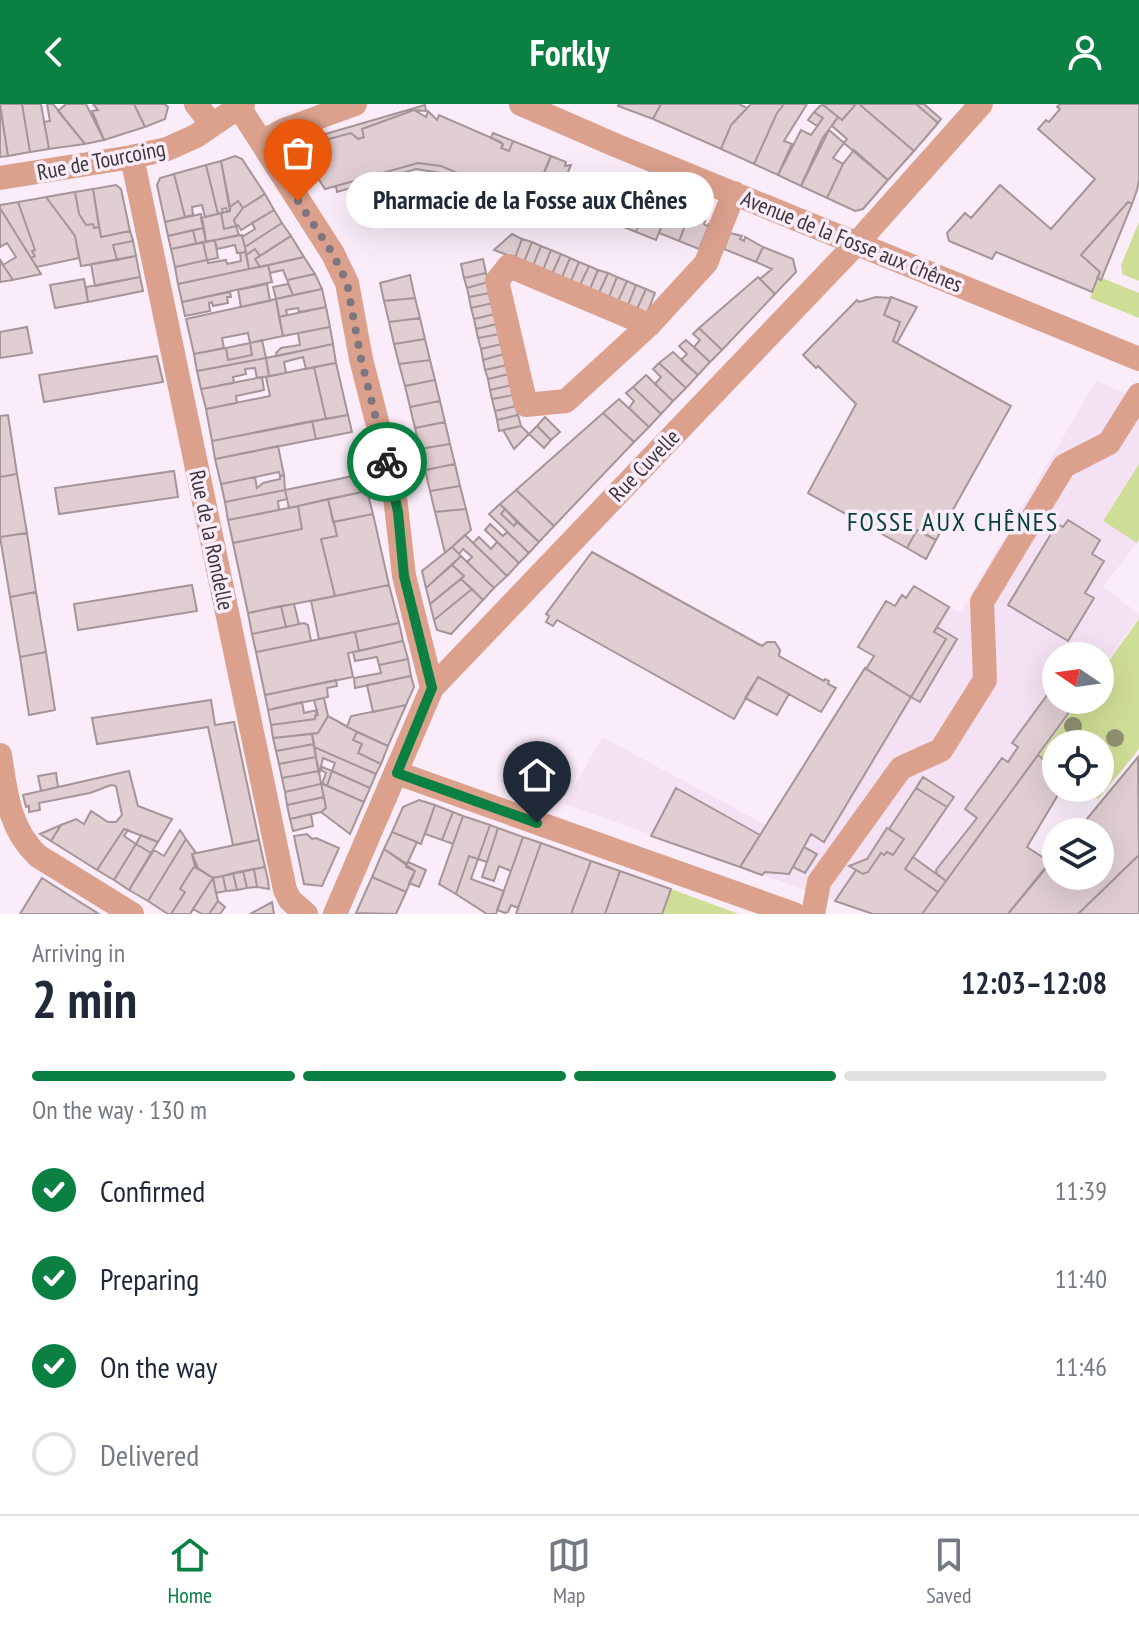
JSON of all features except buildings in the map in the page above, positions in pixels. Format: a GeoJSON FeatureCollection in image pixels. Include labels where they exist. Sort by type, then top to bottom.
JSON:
{"type":"FeatureCollection","features":[{"type":"Feature","properties":{"kind":"street"},"geometry":{"type":"LineString","coordinates":[[196,104],[212,125]]}},
{"type":"Feature","properties":{"kind":"street"},"geometry":{"type":"LineString","coordinates":[[262,142],[284,130],[355,104]]}},
{"type":"Feature","properties":{"kind":"street","name":"Avenue de la Fosse aux Chênes"},"geometry":{"type":"LineString","coordinates":[[521,104],[1139,359]]}},
{"type":"Feature","properties":{"kind":"street","name":"Rue Cuvelle"},"geometry":{"type":"LineString","coordinates":[[432,688],[857,243],[981,104]]}},
{"type":"Feature","properties":{"kind":"street"},"geometry":{"type":"LineString","coordinates":[[241,105],[333,254],[347,283],[361,359],[394,488],[404,576],[432,688],[335,914]]}},
{"type":"Feature","properties":{"kind":"street","name":"Rue de Tourcoing"},"geometry":{"type":"LineString","coordinates":[[0,178],[132,157],[181,144],[241,105]]}},
{"type":"Feature","properties":{"kind":"street","name":"Rue de la Rondelle"},"geometry":{"type":"LineString","coordinates":[[132,157],[285,890],[290,900],[306,914]]}},
{"type":"Feature","properties":{"kind":"street"},"geometry":{"type":"LineString","coordinates":[[649,325],[509,266],[497,281],[526,405],[566,401],[649,325],[706,263],[734,193]]}},
{"type":"Feature","properties":{"kind":"street"},"geometry":{"type":"LineString","coordinates":[[813,914],[819,882],[901,768],[941,750],[985,680],[982,602],[1064,466],[1109,443],[1139,395]]}},
{"type":"Feature","properties":{"kind":"street"},"geometry":{"type":"LineString","coordinates":[[0,755],[13,819],[28,846],[38,856],[132,914]]}},
{"type":"Feature","properties":{"kind":"street"},"geometry":{"type":"LineString","coordinates":[[397,773],[794,914]]}},
{"type":"Feature","properties":{"kind":"shaded area"},"geometry":{"type":"Polygon","coordinates":[[[1096,381],[1139,399],[1139,464],[1103,521],[1137,543],[1103,587],[1139,617],[1114,651],[1114,642],[1042,642],[1042,714],[1068,714],[1056,730],[1042,730],[1042,749],[922,914],[872,914],[565,804],[602,737],[766,825],[874,657],[858,647],[886,601],[895,606],[902,595],[907,597],[914,586],[960,613],[1096,381]]]}},
{"type":"Feature","properties":{"kind":"green space"},"geometry":{"type":"Polygon","coordinates":[[[1139,222],[1139,281],[1122,274],[1121,265],[1139,222]]]}},
{"type":"Feature","properties":{"kind":"green space"},"geometry":{"type":"Polygon","coordinates":[[[1102,278],[1139,293],[1139,318],[1090,298],[1098,280],[1102,278]]]}},
{"type":"Feature","properties":{"kind":"green space"},"geometry":{"type":"Polygon","coordinates":[[[1139,464],[1139,539],[1137,543],[1103,521],[1139,464]]]}},
{"type":"Feature","properties":{"kind":"green space"},"geometry":{"type":"Polygon","coordinates":[[[1139,619],[1139,749],[1114,779],[1114,730],[1058,730],[1070,714],[1114,714],[1114,654],[1139,619]]]}},
{"type":"Feature","properties":{"kind":"green space"},"geometry":{"type":"Polygon","coordinates":[[[671,889],[739,914],[662,914],[671,889]]]}},
{"type":"Feature","properties":{"kind":"way so far"},"geometry":{"type":"LineString","coordinates":[[298,201],[333,254],[347,283],[361,359],[387,462]]}},
{"type":"Feature","properties":{"kind":"place","name":"Pharmacie de la Fosse aux Chênes"},"geometry":{"type":"Point","coordinates":[298,201]}},
{"type":"Feature","properties":{"kind":"district","name":"FOSSE AUX CHÊNES"},"geometry":{"type":"Point","coordinates":[953,521]}},
{"type":"Feature","properties":{"kind":"route"},"geometry":{"type":"LineString","coordinates":[[387,462],[398,512],[404,576],[432,688],[397,773],[537,823]]}}]}
